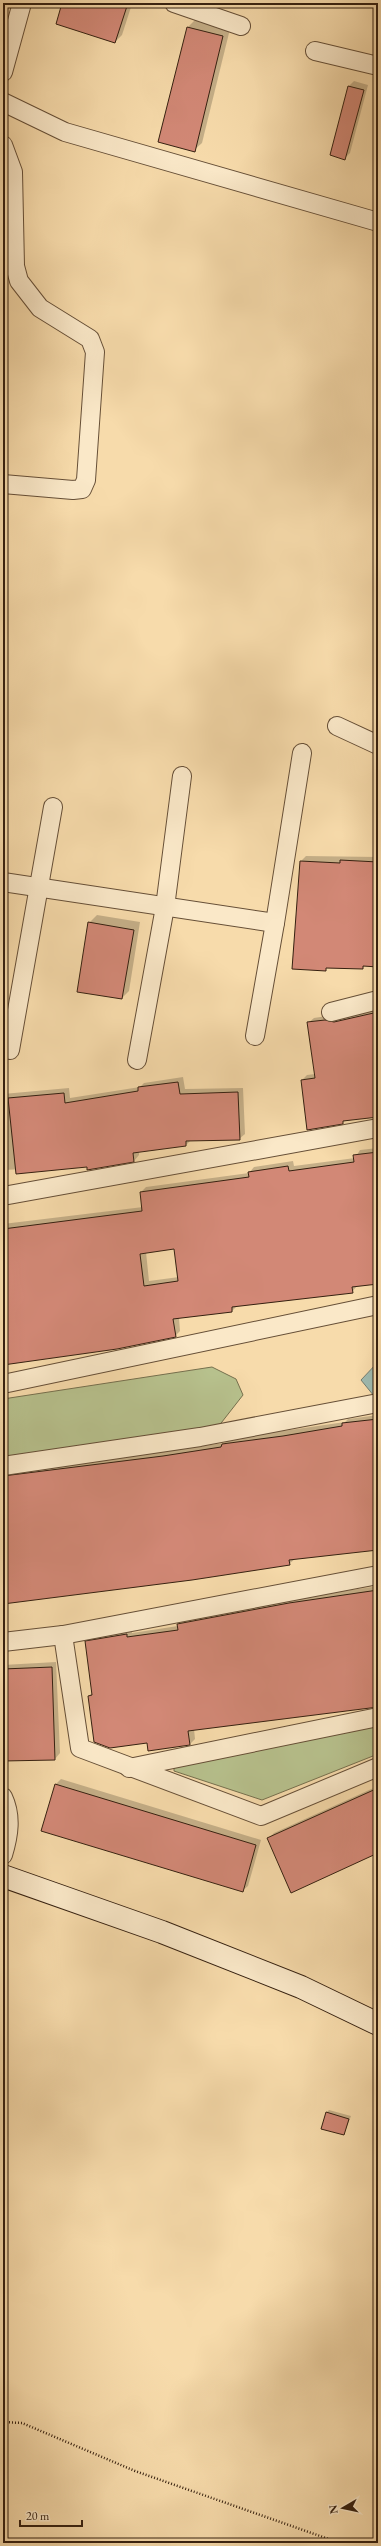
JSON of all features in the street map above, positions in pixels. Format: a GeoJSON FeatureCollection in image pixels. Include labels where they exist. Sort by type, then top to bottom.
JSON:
{"type":"FeatureCollection","features":[{"type":"Feature","properties":{"kind":"main road"},"geometry":{"type":"LineString","coordinates":[[3,1876],[162,1932],[301,1987],[378,2024]]}},
{"type":"Feature","properties":{"kind":"street"},"geometry":{"type":"LineString","coordinates":[[3,72],[22,3]]}},
{"type":"Feature","properties":{"kind":"street"},"geometry":{"type":"LineString","coordinates":[[174,3],[241,26]]}},
{"type":"Feature","properties":{"kind":"street"},"geometry":{"type":"LineString","coordinates":[[315,51],[378,66]]}},
{"type":"Feature","properties":{"kind":"street"},"geometry":{"type":"LineString","coordinates":[[3,102],[64,132],[378,222]]}},
{"type":"Feature","properties":{"kind":"street"},"geometry":{"type":"LineString","coordinates":[[3,145],[13,172],[15,266],[19,281],[40,308],[90,339],[94,352],[86,480],[82,489],[73,490],[3,484]]}},
{"type":"Feature","properties":{"kind":"street"},"geometry":{"type":"LineString","coordinates":[[337,726],[378,745]]}},
{"type":"Feature","properties":{"kind":"street"},"geometry":{"type":"LineString","coordinates":[[255,1036],[275,923],[302,753]]}},
{"type":"Feature","properties":{"kind":"street"},"geometry":{"type":"LineString","coordinates":[[137,1060],[165,907],[182,776]]}},
{"type":"Feature","properties":{"kind":"street"},"geometry":{"type":"LineString","coordinates":[[10,1050],[53,807]]}},
{"type":"Feature","properties":{"kind":"street"},"geometry":{"type":"LineString","coordinates":[[3,882],[275,923]]}},
{"type":"Feature","properties":{"kind":"street"},"geometry":{"type":"LineString","coordinates":[[331,1012],[378,1000]]}},
{"type":"Feature","properties":{"kind":"street"},"geometry":{"type":"LineString","coordinates":[[3,1196],[378,1128]]}},
{"type":"Feature","properties":{"kind":"street"},"geometry":{"type":"LineString","coordinates":[[3,1384],[378,1305]]}},
{"type":"Feature","properties":{"kind":"street"},"geometry":{"type":"LineString","coordinates":[[3,1466],[200,1437],[378,1403]]}},
{"type":"Feature","properties":{"kind":"street"},"geometry":{"type":"LineString","coordinates":[[3,1642],[63,1635],[378,1575]]}},
{"type":"Feature","properties":{"kind":"street"},"geometry":{"type":"LineString","coordinates":[[63,1635],[80,1748],[129,1768],[260,1816],[378,1767]]}},
{"type":"Feature","properties":{"kind":"street"},"geometry":{"type":"LineString","coordinates":[[129,1768],[378,1717]]}},
{"type":"Feature","properties":{"kind":"street"},"geometry":{"type":"LineString","coordinates":[[3,1797],[8,1808],[9,1831],[3,1855]]}},
{"type":"Feature","properties":{"kind":"path"},"geometry":{"type":"LineString","coordinates":[[3,2422],[22,2423],[135,2471],[340,2543]]}},
{"type":"Feature","properties":{"kind":"green space"},"geometry":{"type":"Polygon","coordinates":[[[212,1367],[236,1379],[243,1395],[218,1427],[3,1458],[3,1399],[212,1367]]]}},
{"type":"Feature","properties":{"kind":"green space"},"geometry":{"type":"Polygon","coordinates":[[[378,1717],[378,1754],[262,1800],[174,1771],[174,1761],[378,1717]]]}},
{"type":"Feature","properties":{"kind":"water"},"geometry":{"type":"Polygon","coordinates":[[[378,1362],[378,1396],[374,1396],[361,1380],[378,1362]]]}},
{"type":"Feature","properties":{"kind":"building"},"geometry":{"type":"Polygon","coordinates":[[[62,3],[128,3],[115,43],[56,24],[62,3]]]}},
{"type":"Feature","properties":{"kind":"building"},"geometry":{"type":"Polygon","coordinates":[[[187,27],[223,36],[195,152],[158,142],[187,27]]]}},
{"type":"Feature","properties":{"kind":"building"},"geometry":{"type":"Polygon","coordinates":[[[348,86],[364,90],[345,160],[330,155],[348,86]]]}},
{"type":"Feature","properties":{"kind":"building"},"geometry":{"type":"Polygon","coordinates":[[[340,860],[378,862],[378,967],[363,966],[363,969],[326,968],[326,971],[292,969],[300,861],[340,863],[340,860]]]}},
{"type":"Feature","properties":{"kind":"building"},"geometry":{"type":"Polygon","coordinates":[[[88,922],[134,930],[122,999],[77,992],[88,922]]]}},
{"type":"Feature","properties":{"kind":"building"},"geometry":{"type":"Polygon","coordinates":[[[378,1012],[378,1117],[343,1121],[343,1124],[307,1130],[301,1080],[315,1078],[307,1022],[325,1020],[334,1022],[378,1012]]]}},
{"type":"Feature","properties":{"kind":"building"},"geometry":{"type":"Polygon","coordinates":[[[178,1082],[180,1094],[238,1092],[240,1140],[186,1141],[186,1146],[133,1153],[134,1162],[87,1170],[87,1167],[16,1174],[8,1098],[64,1093],[65,1103],[138,1091],[138,1087],[178,1082]]]}},
{"type":"Feature","properties":{"kind":"building"},"geometry":{"type":"Polygon","coordinates":[[[378,1152],[378,1284],[352,1287],[353,1293],[232,1307],[232,1312],[173,1319],[176,1337],[117,1349],[3,1365],[3,1229],[142,1211],[140,1192],[249,1177],[248,1172],[288,1166],[289,1171],[354,1162],[353,1155],[378,1152]],[[174,1249],[140,1254],[144,1286],[178,1281],[174,1249]]]}},
{"type":"Feature","properties":{"kind":"building"},"geometry":{"type":"Polygon","coordinates":[[[378,1419],[378,1550],[289,1560],[290,1565],[192,1580],[3,1604],[3,1476],[163,1456],[221,1447],[222,1444],[342,1426],[342,1423],[378,1419]]]}},
{"type":"Feature","properties":{"kind":"building"},"geometry":{"type":"Polygon","coordinates":[[[378,1590],[378,1707],[188,1731],[190,1745],[148,1751],[147,1743],[110,1748],[94,1742],[88,1696],[92,1695],[85,1641],[127,1634],[127,1637],[178,1630],[177,1624],[289,1603],[378,1590]]]}},
{"type":"Feature","properties":{"kind":"building"},"geometry":{"type":"Polygon","coordinates":[[[52,1667],[55,1760],[3,1761],[3,1669],[52,1667]]]}},
{"type":"Feature","properties":{"kind":"building"},"geometry":{"type":"Polygon","coordinates":[[[55,1784],[256,1845],[243,1892],[41,1831],[55,1784]]]}},
{"type":"Feature","properties":{"kind":"building"},"geometry":{"type":"Polygon","coordinates":[[[378,1788],[378,1853],[291,1893],[267,1838],[378,1788]]]}},
{"type":"Feature","properties":{"kind":"building"},"geometry":{"type":"Polygon","coordinates":[[[326,2112],[349,2119],[344,2135],[321,2129],[326,2112]]]}}]}
